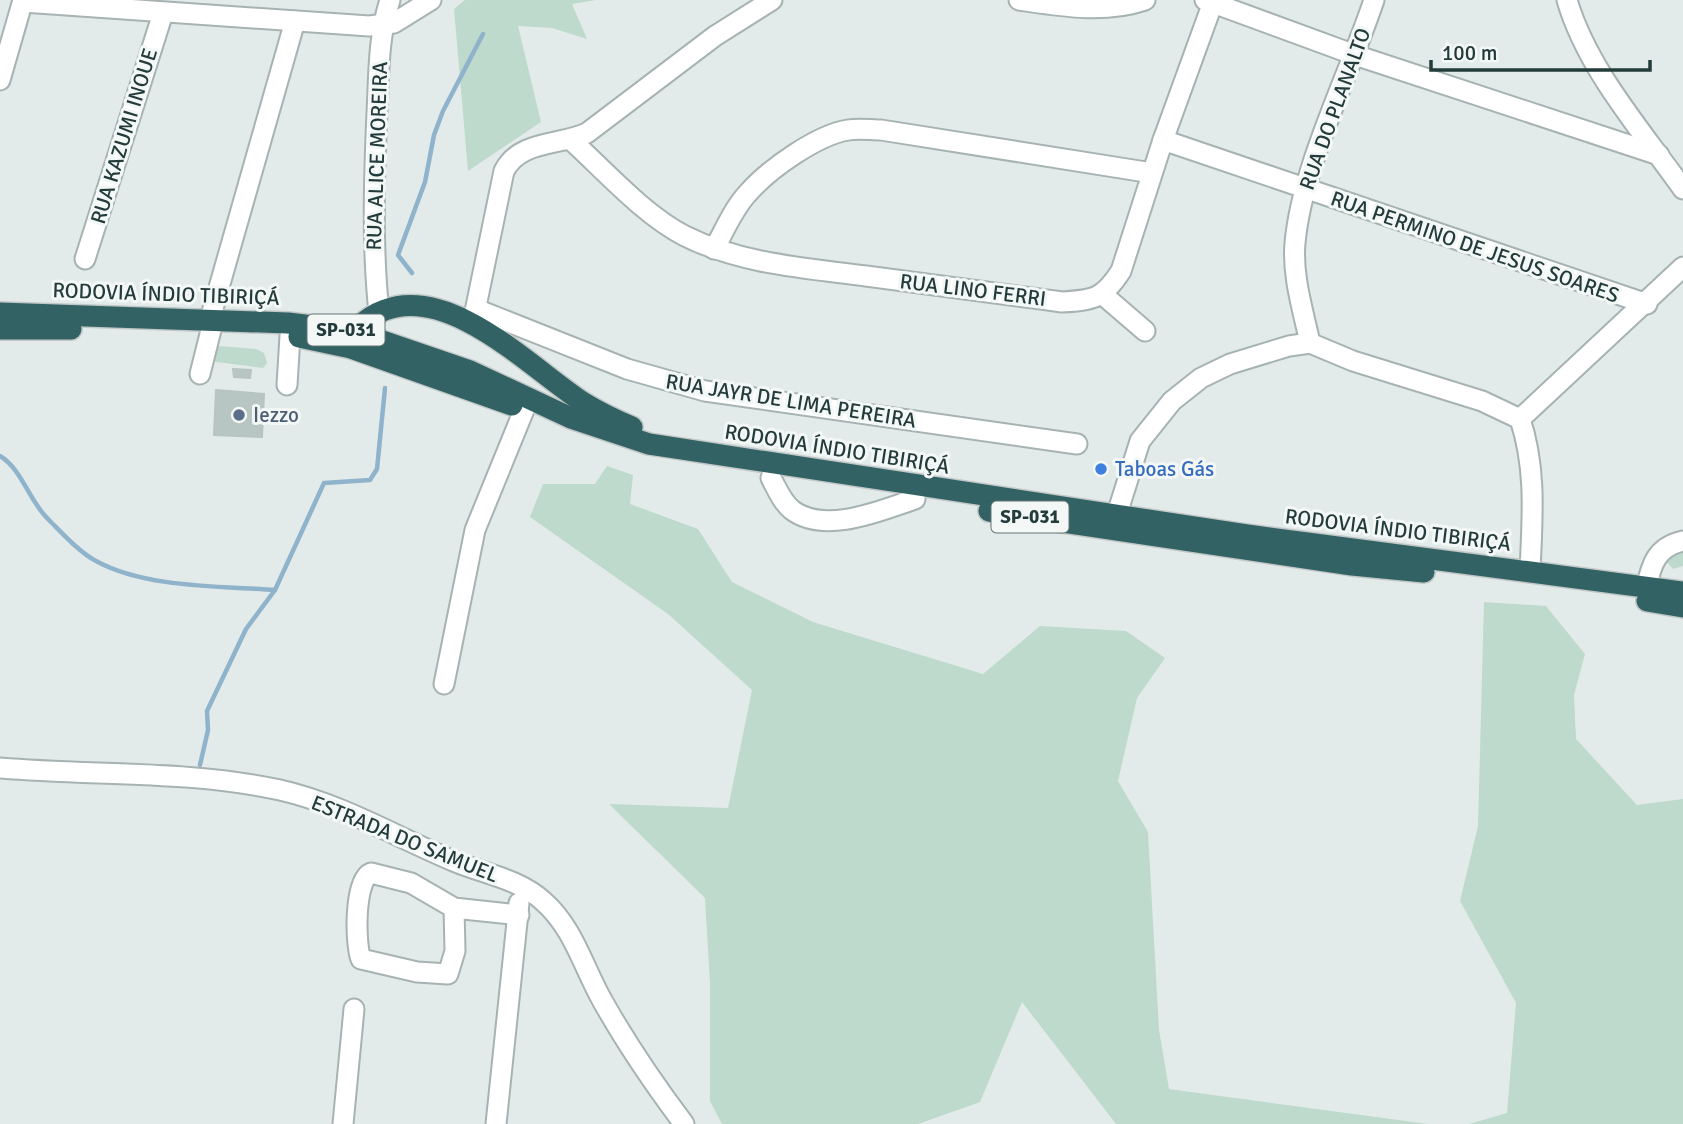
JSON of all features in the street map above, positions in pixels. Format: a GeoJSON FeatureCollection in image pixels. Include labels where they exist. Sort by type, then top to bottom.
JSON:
{"type":"FeatureCollection","features":[{"type":"Feature","properties":{"kind":"highway"},"geometry":{"type":"LineString","coordinates":[[353,331],[379,313],[418,306],[474,317],[583,402],[671,448]]}},
{"type":"Feature","properties":{"kind":"highway","name":"RODOVIA ÍNDIO TIBIRIÇÁ"},"geometry":{"type":"LineString","coordinates":[[0,313],[210,325],[351,348],[524,410],[609,444],[673,460],[771,478],[1339,563],[1492,580],[1681,593]]}},
{"type":"Feature","properties":{"kind":"highway","name":"RODOVIA ÍNDIO TIBIRIÇÁ"},"geometry":{"type":"LineString","coordinates":[[0,328],[288,323],[353,331],[470,371],[592,426],[671,448],[1247,535],[1681,593]]}},
{"type":"Feature","properties":{"kind":"street","name":"RUA ALICE MOREIRA"},"geometry":{"type":"LineString","coordinates":[[379,313],[373,258],[373,205],[382,26],[390,0]]}},
{"type":"Feature","properties":{"kind":"street"},"geometry":{"type":"LineString","coordinates":[[0,80],[23,1],[163,13],[382,26],[394,23],[431,0]]}},
{"type":"Feature","properties":{"kind":"street"},"geometry":{"type":"LineString","coordinates":[[474,317],[503,171],[510,157],[524,149],[571,140],[608,119],[715,36],[772,0]]}},
{"type":"Feature","properties":{"kind":"street"},"geometry":{"type":"LineString","coordinates":[[1018,0],[1098,8],[1130,5],[1145,0]]}},
{"type":"Feature","properties":{"kind":"street","name":"RUA DO PLANALTO"},"geometry":{"type":"LineString","coordinates":[[1310,343],[1295,268],[1295,244],[1304,189],[1374,0]]}},
{"type":"Feature","properties":{"kind":"street"},"geometry":{"type":"LineString","coordinates":[[1567,0],[1574,23],[1599,67],[1683,189]]}},
{"type":"Feature","properties":{"kind":"street"},"geometry":{"type":"LineString","coordinates":[[1145,331],[1102,294],[1109,290],[1121,271],[1208,2],[1355,55],[1659,155]]}},
{"type":"Feature","properties":{"kind":"street","name":"RUA KAZUMI INOUE"},"geometry":{"type":"LineString","coordinates":[[85,258],[163,13]]}},
{"type":"Feature","properties":{"kind":"street"},"geometry":{"type":"LineString","coordinates":[[200,374],[210,325],[295,22]]}},
{"type":"Feature","properties":{"kind":"street"},"geometry":{"type":"LineString","coordinates":[[714,249],[734,211],[749,192],[800,151],[824,137],[849,130],[881,130],[1152,173]]}},
{"type":"Feature","properties":{"kind":"street","name":"RUA LINO FERRI"},"geometry":{"type":"LineString","coordinates":[[571,140],[650,210],[682,234],[714,249],[784,265],[1062,302],[1091,300],[1102,294]]}},
{"type":"Feature","properties":{"kind":"street","name":"RUA PERMINO DE JESUS SOARES"},"geometry":{"type":"LineString","coordinates":[[1163,140],[1647,304]]}},
{"type":"Feature","properties":{"kind":"street"},"geometry":{"type":"LineString","coordinates":[[1520,419],[1647,304],[1683,267]]}},
{"type":"Feature","properties":{"kind":"street","name":"RUA JAYR DE LIMA PEREIRA"},"geometry":{"type":"LineString","coordinates":[[474,317],[665,383],[1077,444]]}},
{"type":"Feature","properties":{"kind":"street"},"geometry":{"type":"LineString","coordinates":[[288,385],[290,336]]}},
{"type":"Feature","properties":{"kind":"street"},"geometry":{"type":"LineString","coordinates":[[1117,514],[1140,440],[1172,401],[1201,378],[1230,364],[1310,343],[1353,360],[1482,401],[1520,419],[1530,450],[1533,496],[1530,572]]}},
{"type":"Feature","properties":{"kind":"street"},"geometry":{"type":"LineString","coordinates":[[444,684],[475,530],[524,410]]}},
{"type":"Feature","properties":{"kind":"street"},"geometry":{"type":"LineString","coordinates":[[771,478],[784,501],[794,511],[811,518],[859,516],[915,499]]}},
{"type":"Feature","properties":{"kind":"street"},"geometry":{"type":"LineString","coordinates":[[1646,589],[1652,561],[1663,551],[1683,541]]}},
{"type":"Feature","properties":{"kind":"street","name":"ESTRADA DO SAMUEL"},"geometry":{"type":"LineString","coordinates":[[0,768],[223,780],[282,790],[366,820],[457,862],[519,885],[543,901],[568,929],[601,998],[628,1044],[684,1124]]}},
{"type":"Feature","properties":{"kind":"street"},"geometry":{"type":"LineString","coordinates":[[454,908],[455,951],[448,974],[417,972],[360,960],[359,893],[366,875],[371,873],[411,883],[454,908],[519,915]]}},
{"type":"Feature","properties":{"kind":"street"},"geometry":{"type":"LineString","coordinates":[[496,1124],[519,915],[519,885]]}},
{"type":"Feature","properties":{"kind":"street"},"geometry":{"type":"LineString","coordinates":[[343,1124],[354,1009]]}},
{"type":"Feature","properties":{"kind":"green space"},"geometry":{"type":"Polygon","coordinates":[[[465,0],[596,0],[572,4],[587,39],[552,28],[518,26],[541,122],[468,171],[454,9],[465,0]]]}},
{"type":"Feature","properties":{"kind":"green space"},"geometry":{"type":"Polygon","coordinates":[[[219,346],[256,349],[264,353],[267,363],[263,368],[216,362],[212,357],[219,346]]]}},
{"type":"Feature","properties":{"kind":"green space"},"geometry":{"type":"Polygon","coordinates":[[[607,466],[633,475],[630,504],[698,529],[732,582],[813,622],[983,674],[1040,626],[1126,631],[1165,658],[1137,698],[1118,781],[1148,832],[1159,1030],[1169,1089],[1428,1124],[1116,1124],[1022,1002],[980,1102],[918,1124],[722,1124],[710,1101],[710,984],[705,898],[609,804],[728,808],[752,690],[668,614],[530,517],[543,484],[595,484],[607,466]]]}},
{"type":"Feature","properties":{"kind":"green space"},"geometry":{"type":"Polygon","coordinates":[[[1683,548],[1683,566],[1673,569],[1665,560],[1683,548]]]}},
{"type":"Feature","properties":{"kind":"green space"},"geometry":{"type":"Polygon","coordinates":[[[1484,602],[1546,606],[1585,654],[1574,695],[1576,739],[1637,805],[1683,799],[1683,1124],[1469,1124],[1507,1113],[1516,1003],[1460,901],[1478,826],[1484,602]]]}},
{"type":"Feature","properties":{"kind":"building"},"geometry":{"type":"Polygon","coordinates":[[[233,369],[251,370],[250,378],[234,377],[233,369]]]}},
{"type":"Feature","properties":{"kind":"building","name":"Iezzo"},"geometry":{"type":"Polygon","coordinates":[[[216,390],[264,394],[262,437],[214,435],[216,390]]]}},
{"type":"Feature","properties":{"kind":"waterway"},"geometry":{"type":"LineString","coordinates":[[412,273],[398,255],[425,182],[434,135],[443,111],[483,34]]}},
{"type":"Feature","properties":{"kind":"waterway"},"geometry":{"type":"LineString","coordinates":[[200,765],[208,730],[207,711],[246,629],[275,590],[324,483],[370,480],[377,469],[385,388]]}},
{"type":"Feature","properties":{"kind":"waterway"},"geometry":{"type":"LineString","coordinates":[[0,456],[20,477],[41,512],[77,547],[96,561],[116,570],[160,581],[275,590]]}},
{"type":"Feature","properties":{"kind":"place","name":"Iezzo"},"geometry":{"type":"Point","coordinates":[239,415]}},
{"type":"Feature","properties":{"kind":"place","name":"Taboas Gás"},"geometry":{"type":"Point","coordinates":[1101,469]}}]}
